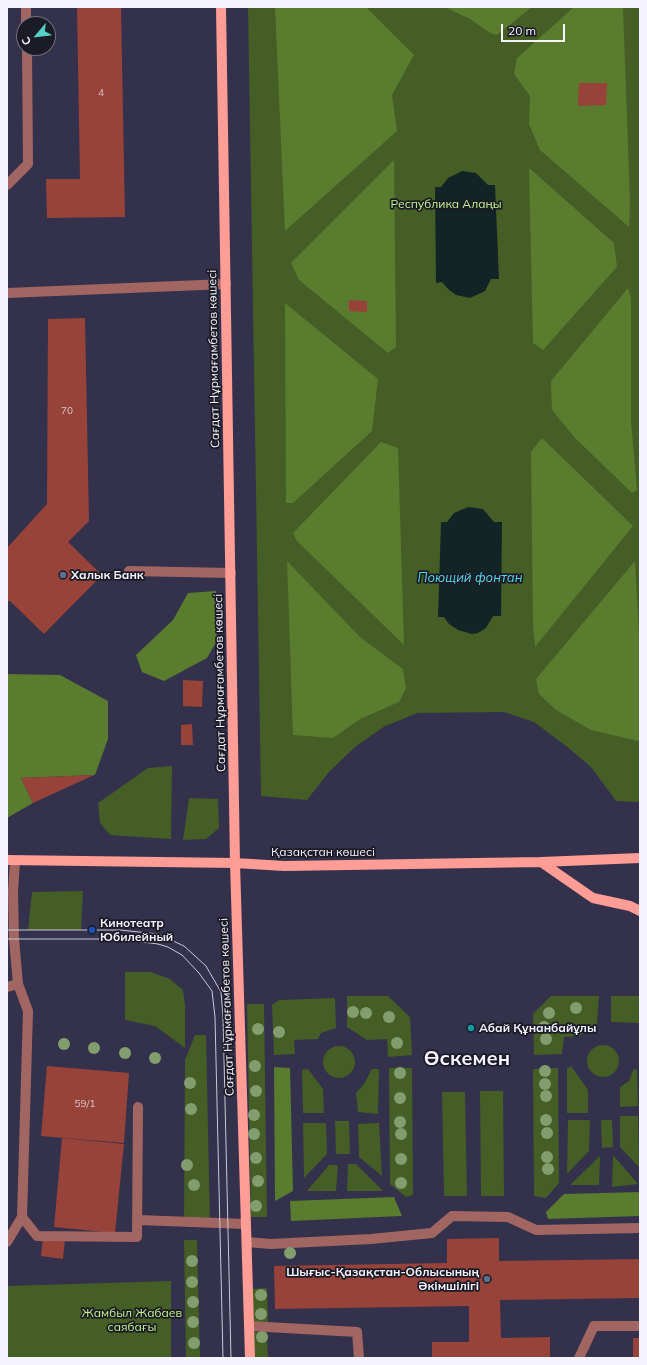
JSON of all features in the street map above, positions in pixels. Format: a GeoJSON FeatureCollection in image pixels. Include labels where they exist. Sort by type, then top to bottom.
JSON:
{"type":"FeatureCollection","features":[{"type":"Feature","properties":{"kind":"main road","name":"Сағдат Нұрмағамбетов көшесі"},"geometry":{"type":"LineString","coordinates":[[221,7],[235,863],[250,1358]]}},
{"type":"Feature","properties":{"kind":"main road","name":"Қазақстан көшесі"},"geometry":{"type":"LineString","coordinates":[[11,861],[235,863],[284,866],[541,862],[640,858]]}},
{"type":"Feature","properties":{"kind":"main road"},"geometry":{"type":"LineString","coordinates":[[541,862],[593,898],[630,906],[640,911]]}},
{"type":"Feature","properties":{"kind":"lane"},"geometry":{"type":"LineString","coordinates":[[7,185],[28,164],[27,56]]}},
{"type":"Feature","properties":{"kind":"lane"},"geometry":{"type":"LineString","coordinates":[[7,293],[226,284]]}},
{"type":"Feature","properties":{"kind":"lane"},"geometry":{"type":"LineString","coordinates":[[129,572],[231,573]]}},
{"type":"Feature","properties":{"kind":"lane"},"geometry":{"type":"LineString","coordinates":[[7,1242],[22,1217],[28,1011],[18,984],[11,861]]}},
{"type":"Feature","properties":{"kind":"lane"},"geometry":{"type":"LineString","coordinates":[[7,987],[18,984]]}},
{"type":"Feature","properties":{"kind":"lane"},"geometry":{"type":"LineString","coordinates":[[22,1217],[37,1236],[137,1237],[138,1106]]}},
{"type":"Feature","properties":{"kind":"lane"},"geometry":{"type":"LineString","coordinates":[[247,1242],[271,1244],[371,1239],[432,1233],[452,1216],[508,1217],[536,1230],[640,1228]]}},
{"type":"Feature","properties":{"kind":"lane"},"geometry":{"type":"LineString","coordinates":[[138,1220],[246,1224]]}},
{"type":"Feature","properties":{"kind":"lane"},"geometry":{"type":"LineString","coordinates":[[249,1326],[357,1332],[359,1358]]}},
{"type":"Feature","properties":{"kind":"lane"},"geometry":{"type":"LineString","coordinates":[[579,1358],[594,1326],[640,1326]]}},
{"type":"Feature","properties":{"kind":"green space","name":"Республика Алаңы"},"geometry":{"type":"Polygon","coordinates":[[[248,7],[640,7],[640,802],[616,801],[591,767],[566,746],[534,722],[504,712],[418,713],[385,726],[355,747],[329,772],[307,800],[261,796],[248,7]]]}},
{"type":"Feature","properties":{"kind":"green space"},"geometry":{"type":"Polygon","coordinates":[[[275,7],[366,7],[414,55],[392,95],[397,131],[285,231],[275,7]]]}},
{"type":"Feature","properties":{"kind":"green space"},"geometry":{"type":"Polygon","coordinates":[[[444,7],[532,7],[497,35],[490,33],[470,19],[444,7]]]}},
{"type":"Feature","properties":{"kind":"green space"},"geometry":{"type":"Polygon","coordinates":[[[574,7],[623,7],[630,202],[629,227],[540,150],[529,124],[530,96],[514,74],[517,58],[574,7]]]}},
{"type":"Feature","properties":{"kind":"green space"},"geometry":{"type":"Polygon","coordinates":[[[394,160],[396,347],[388,353],[299,280],[291,263],[394,160]]]}},
{"type":"Feature","properties":{"kind":"green space"},"geometry":{"type":"Polygon","coordinates":[[[529,168],[614,243],[617,267],[543,350],[533,343],[529,168]]]}},
{"type":"Feature","properties":{"kind":"green space"},"geometry":{"type":"Polygon","coordinates":[[[628,288],[631,298],[631,421],[637,490],[632,493],[574,437],[552,410],[551,381],[628,288]]]}},
{"type":"Feature","properties":{"kind":"green space"},"geometry":{"type":"Polygon","coordinates":[[[285,303],[378,379],[372,431],[293,503],[286,503],[285,303]]]}},
{"type":"Feature","properties":{"kind":"green space"},"geometry":{"type":"Polygon","coordinates":[[[542,438],[633,526],[535,647],[533,626],[531,452],[542,438]]]}},
{"type":"Feature","properties":{"kind":"green space"},"geometry":{"type":"Polygon","coordinates":[[[381,442],[398,448],[404,645],[297,541],[293,533],[381,442]]]}},
{"type":"Feature","properties":{"kind":"green space"},"geometry":{"type":"Polygon","coordinates":[[[287,561],[361,638],[403,669],[406,688],[399,702],[360,719],[333,738],[293,735],[287,561]]]}},
{"type":"Feature","properties":{"kind":"green space"},"geometry":{"type":"Polygon","coordinates":[[[635,561],[640,654],[640,738],[638,741],[591,730],[556,710],[539,694],[536,679],[635,561]]]}},
{"type":"Feature","properties":{"kind":"green space"},"geometry":{"type":"Polygon","coordinates":[[[216,591],[217,641],[207,658],[164,681],[142,672],[136,655],[173,620],[188,593],[216,591]]]}},
{"type":"Feature","properties":{"kind":"green space"},"geometry":{"type":"Polygon","coordinates":[[[7,674],[60,675],[108,701],[108,739],[95,775],[21,778],[33,803],[7,818],[7,674]]]}},
{"type":"Feature","properties":{"kind":"green space"},"geometry":{"type":"Polygon","coordinates":[[[172,766],[171,839],[110,835],[100,823],[98,803],[148,768],[172,766]]]}},
{"type":"Feature","properties":{"kind":"green space"},"geometry":{"type":"Polygon","coordinates":[[[189,798],[218,799],[219,828],[206,839],[183,840],[189,798]]]}},
{"type":"Feature","properties":{"kind":"green space"},"geometry":{"type":"Polygon","coordinates":[[[83,891],[81,930],[28,930],[32,892],[83,891]]]}},
{"type":"Feature","properties":{"kind":"green space"},"geometry":{"type":"Polygon","coordinates":[[[125,972],[150,972],[170,979],[183,990],[185,1005],[185,1048],[155,1026],[125,1020],[125,972]]]}},
{"type":"Feature","properties":{"kind":"green space"},"geometry":{"type":"Polygon","coordinates":[[[347,996],[388,996],[410,1017],[412,1055],[388,1057],[387,1039],[367,1040],[347,1027],[347,996]]]}},
{"type":"Feature","properties":{"kind":"green space"},"geometry":{"type":"Polygon","coordinates":[[[551,996],[599,996],[597,1024],[579,1036],[564,1037],[562,1054],[534,1055],[533,1014],[551,996]]]}},
{"type":"Feature","properties":{"kind":"green space"},"geometry":{"type":"Polygon","coordinates":[[[611,996],[640,996],[640,1023],[611,1022],[611,996]]]}},
{"type":"Feature","properties":{"kind":"green space"},"geometry":{"type":"Polygon","coordinates":[[[335,998],[336,1028],[321,1033],[318,1039],[294,1040],[295,1054],[274,1055],[272,1005],[279,1000],[335,998]]]}},
{"type":"Feature","properties":{"kind":"green space"},"geometry":{"type":"Polygon","coordinates":[[[247,1004],[264,1004],[267,1217],[251,1217],[247,1004]]]}},
{"type":"Feature","properties":{"kind":"green space"},"geometry":{"type":"Polygon","coordinates":[[[195,1035],[206,1035],[210,1223],[184,1221],[185,1060],[195,1035]]]}},
{"type":"Feature","properties":{"kind":"green space"},"geometry":{"type":"Polygon","coordinates":[[[600,1045],[606,1045],[615,1049],[619,1061],[615,1073],[606,1077],[600,1077],[591,1073],[587,1064],[587,1058],[591,1049],[600,1045]]]}},
{"type":"Feature","properties":{"kind":"green space"},"geometry":{"type":"Polygon","coordinates":[[[339,1046],[350,1051],[355,1062],[350,1073],[339,1078],[328,1073],[323,1062],[328,1051],[339,1046]]]}},
{"type":"Feature","properties":{"kind":"green space"},"geometry":{"type":"Polygon","coordinates":[[[571,1066],[588,1090],[588,1113],[567,1113],[567,1069],[571,1066]]]}},
{"type":"Feature","properties":{"kind":"green space"},"geometry":{"type":"Polygon","coordinates":[[[274,1067],[290,1068],[293,1191],[275,1201],[274,1067]]]}},
{"type":"Feature","properties":{"kind":"green space"},"geometry":{"type":"Polygon","coordinates":[[[389,1068],[412,1068],[413,1195],[406,1197],[390,1184],[389,1068]]]}},
{"type":"Feature","properties":{"kind":"green space"},"geometry":{"type":"Polygon","coordinates":[[[558,1068],[559,1183],[546,1198],[534,1196],[533,1069],[558,1068]]]}},
{"type":"Feature","properties":{"kind":"green space"},"geometry":{"type":"Polygon","coordinates":[[[308,1069],[323,1089],[324,1113],[303,1113],[302,1070],[308,1069]]]}},
{"type":"Feature","properties":{"kind":"green space"},"geometry":{"type":"Polygon","coordinates":[[[372,1069],[379,1069],[378,1114],[358,1112],[356,1093],[364,1084],[372,1069]]]}},
{"type":"Feature","properties":{"kind":"green space"},"geometry":{"type":"Polygon","coordinates":[[[637,1069],[638,1106],[620,1107],[620,1087],[629,1081],[633,1070],[637,1069]]]}},
{"type":"Feature","properties":{"kind":"green space"},"geometry":{"type":"Polygon","coordinates":[[[480,1091],[503,1091],[504,1196],[481,1196],[480,1091]]]}},
{"type":"Feature","properties":{"kind":"green space"},"geometry":{"type":"Polygon","coordinates":[[[442,1092],[465,1092],[467,1196],[444,1196],[442,1092]]]}},
{"type":"Feature","properties":{"kind":"green space"},"geometry":{"type":"Polygon","coordinates":[[[620,1116],[638,1116],[639,1167],[620,1147],[620,1116]]]}},
{"type":"Feature","properties":{"kind":"green space"},"geometry":{"type":"Polygon","coordinates":[[[568,1120],[590,1120],[589,1151],[567,1174],[568,1120]]]}},
{"type":"Feature","properties":{"kind":"green space"},"geometry":{"type":"Polygon","coordinates":[[[601,1120],[612,1120],[613,1147],[602,1148],[601,1120]]]}},
{"type":"Feature","properties":{"kind":"green space"},"geometry":{"type":"Polygon","coordinates":[[[335,1121],[349,1121],[350,1154],[336,1154],[335,1121]]]}},
{"type":"Feature","properties":{"kind":"green space"},"geometry":{"type":"Polygon","coordinates":[[[303,1123],[326,1123],[327,1154],[304,1178],[303,1123]]]}},
{"type":"Feature","properties":{"kind":"green space"},"geometry":{"type":"Polygon","coordinates":[[[379,1123],[382,1176],[359,1157],[358,1124],[379,1123]]]}},
{"type":"Feature","properties":{"kind":"green space"},"geometry":{"type":"Polygon","coordinates":[[[613,1155],[638,1184],[612,1187],[613,1155]]]}},
{"type":"Feature","properties":{"kind":"green space"},"geometry":{"type":"Polygon","coordinates":[[[600,1156],[599,1185],[570,1185],[600,1156]]]}},
{"type":"Feature","properties":{"kind":"green space"},"geometry":{"type":"Polygon","coordinates":[[[348,1164],[356,1164],[383,1191],[347,1191],[348,1164]]]}},
{"type":"Feature","properties":{"kind":"green space"},"geometry":{"type":"Polygon","coordinates":[[[329,1165],[338,1165],[336,1191],[307,1191],[329,1165]]]}},
{"type":"Feature","properties":{"kind":"green space"},"geometry":{"type":"Polygon","coordinates":[[[640,1192],[640,1216],[548,1219],[546,1212],[564,1194],[640,1192]]]}},
{"type":"Feature","properties":{"kind":"green space"},"geometry":{"type":"Polygon","coordinates":[[[394,1197],[402,1216],[291,1221],[290,1201],[394,1197]]]}},
{"type":"Feature","properties":{"kind":"green space"},"geometry":{"type":"Polygon","coordinates":[[[184,1240],[197,1240],[200,1358],[186,1358],[184,1240]]]}},
{"type":"Feature","properties":{"kind":"green space","name":"Жамбыл Жабаев саябағы"},"geometry":{"type":"Polygon","coordinates":[[[171,1281],[171,1358],[7,1358],[7,1286],[171,1281]]]}},
{"type":"Feature","properties":{"kind":"green space"},"geometry":{"type":"Polygon","coordinates":[[[267,1288],[268,1323],[252,1323],[252,1289],[267,1288]]]}},
{"type":"Feature","properties":{"kind":"green space"},"geometry":{"type":"Polygon","coordinates":[[[253,1332],[267,1332],[268,1358],[253,1358],[253,1332]]]}},
{"type":"Feature","properties":{"kind":"water"},"geometry":{"type":"Polygon","coordinates":[[[462,171],[476,173],[488,185],[495,185],[499,279],[491,279],[485,291],[470,298],[456,295],[442,282],[436,283],[435,187],[441,187],[448,178],[462,171]]]}},
{"type":"Feature","properties":{"kind":"water","name":"Поющий фонтан"},"geometry":{"type":"Polygon","coordinates":[[[468,507],[483,509],[494,522],[502,522],[501,616],[493,616],[486,628],[478,633],[472,634],[458,630],[449,624],[444,617],[438,617],[441,522],[447,522],[454,513],[468,507]]]}},
{"type":"Feature","properties":{"kind":"building"},"geometry":{"type":"Polygon","coordinates":[[[77,7],[121,7],[125,217],[47,218],[46,179],[80,179],[77,7]]]}},
{"type":"Feature","properties":{"kind":"building"},"geometry":{"type":"Polygon","coordinates":[[[579,83],[607,83],[606,105],[578,106],[579,83]]]}},
{"type":"Feature","properties":{"kind":"building"},"geometry":{"type":"Polygon","coordinates":[[[349,300],[367,301],[367,312],[349,311],[349,300]]]}},
{"type":"Feature","properties":{"kind":"building"},"geometry":{"type":"Polygon","coordinates":[[[85,318],[89,521],[68,542],[102,575],[44,634],[10,601],[7,601],[7,548],[47,504],[48,319],[85,318]]]}},
{"type":"Feature","properties":{"kind":"building"},"geometry":{"type":"Polygon","coordinates":[[[183,680],[203,681],[202,707],[183,706],[183,680]]]}},
{"type":"Feature","properties":{"kind":"building"},"geometry":{"type":"Polygon","coordinates":[[[192,724],[193,745],[181,745],[181,725],[192,724]]]}},
{"type":"Feature","properties":{"kind":"building"},"geometry":{"type":"Polygon","coordinates":[[[94,775],[33,803],[21,778],[94,775]]]}},
{"type":"Feature","properties":{"kind":"building"},"geometry":{"type":"Polygon","coordinates":[[[47,1066],[129,1073],[124,1143],[41,1136],[47,1066]]]}},
{"type":"Feature","properties":{"kind":"building"},"geometry":{"type":"Polygon","coordinates":[[[62,1138],[124,1144],[115,1233],[54,1227],[62,1138]]]}},
{"type":"Feature","properties":{"kind":"building"},"geometry":{"type":"Polygon","coordinates":[[[43,1237],[65,1239],[63,1259],[41,1256],[43,1237]]]}},
{"type":"Feature","properties":{"kind":"building"},"geometry":{"type":"Polygon","coordinates":[[[499,1238],[499,1261],[640,1259],[640,1298],[500,1300],[501,1338],[550,1337],[550,1358],[432,1358],[432,1342],[469,1342],[469,1306],[275,1309],[274,1266],[447,1263],[447,1239],[499,1238]]]}},
{"type":"Feature","properties":{"kind":"building"},"geometry":{"type":"Polygon","coordinates":[[[633,1338],[640,1338],[640,1358],[633,1358],[633,1338]]]}},
{"type":"Feature","properties":{"kind":"tram line"},"geometry":{"type":"LineString","coordinates":[[7,930],[120,930],[158,934],[184,946],[206,966],[221,992],[223,1016],[231,1358]]}},
{"type":"Feature","properties":{"kind":"tram line"},"geometry":{"type":"LineString","coordinates":[[7,939],[120,939],[158,944],[168,947],[182,955],[199,973],[212,991],[215,1017],[223,1358]]}},
{"type":"Feature","properties":{"kind":"place","name":"Халык Банк"},"geometry":{"type":"Point","coordinates":[63,575]}},
{"type":"Feature","properties":{"kind":"place","name":"Кинотеатр Юбилейный"},"geometry":{"type":"Point","coordinates":[92,930]}},
{"type":"Feature","properties":{"kind":"place","name":"Абай Құнанбайұлы"},"geometry":{"type":"Point","coordinates":[471,1028]}},
{"type":"Feature","properties":{"kind":"place","name":"Шығыс-Қазақстан-Облысының Әкімшілігі"},"geometry":{"type":"Point","coordinates":[487,1279]}},
{"type":"Feature","properties":{"kind":"district","name":"Өскемен"},"geometry":{"type":"Point","coordinates":[467,1059]}}]}
